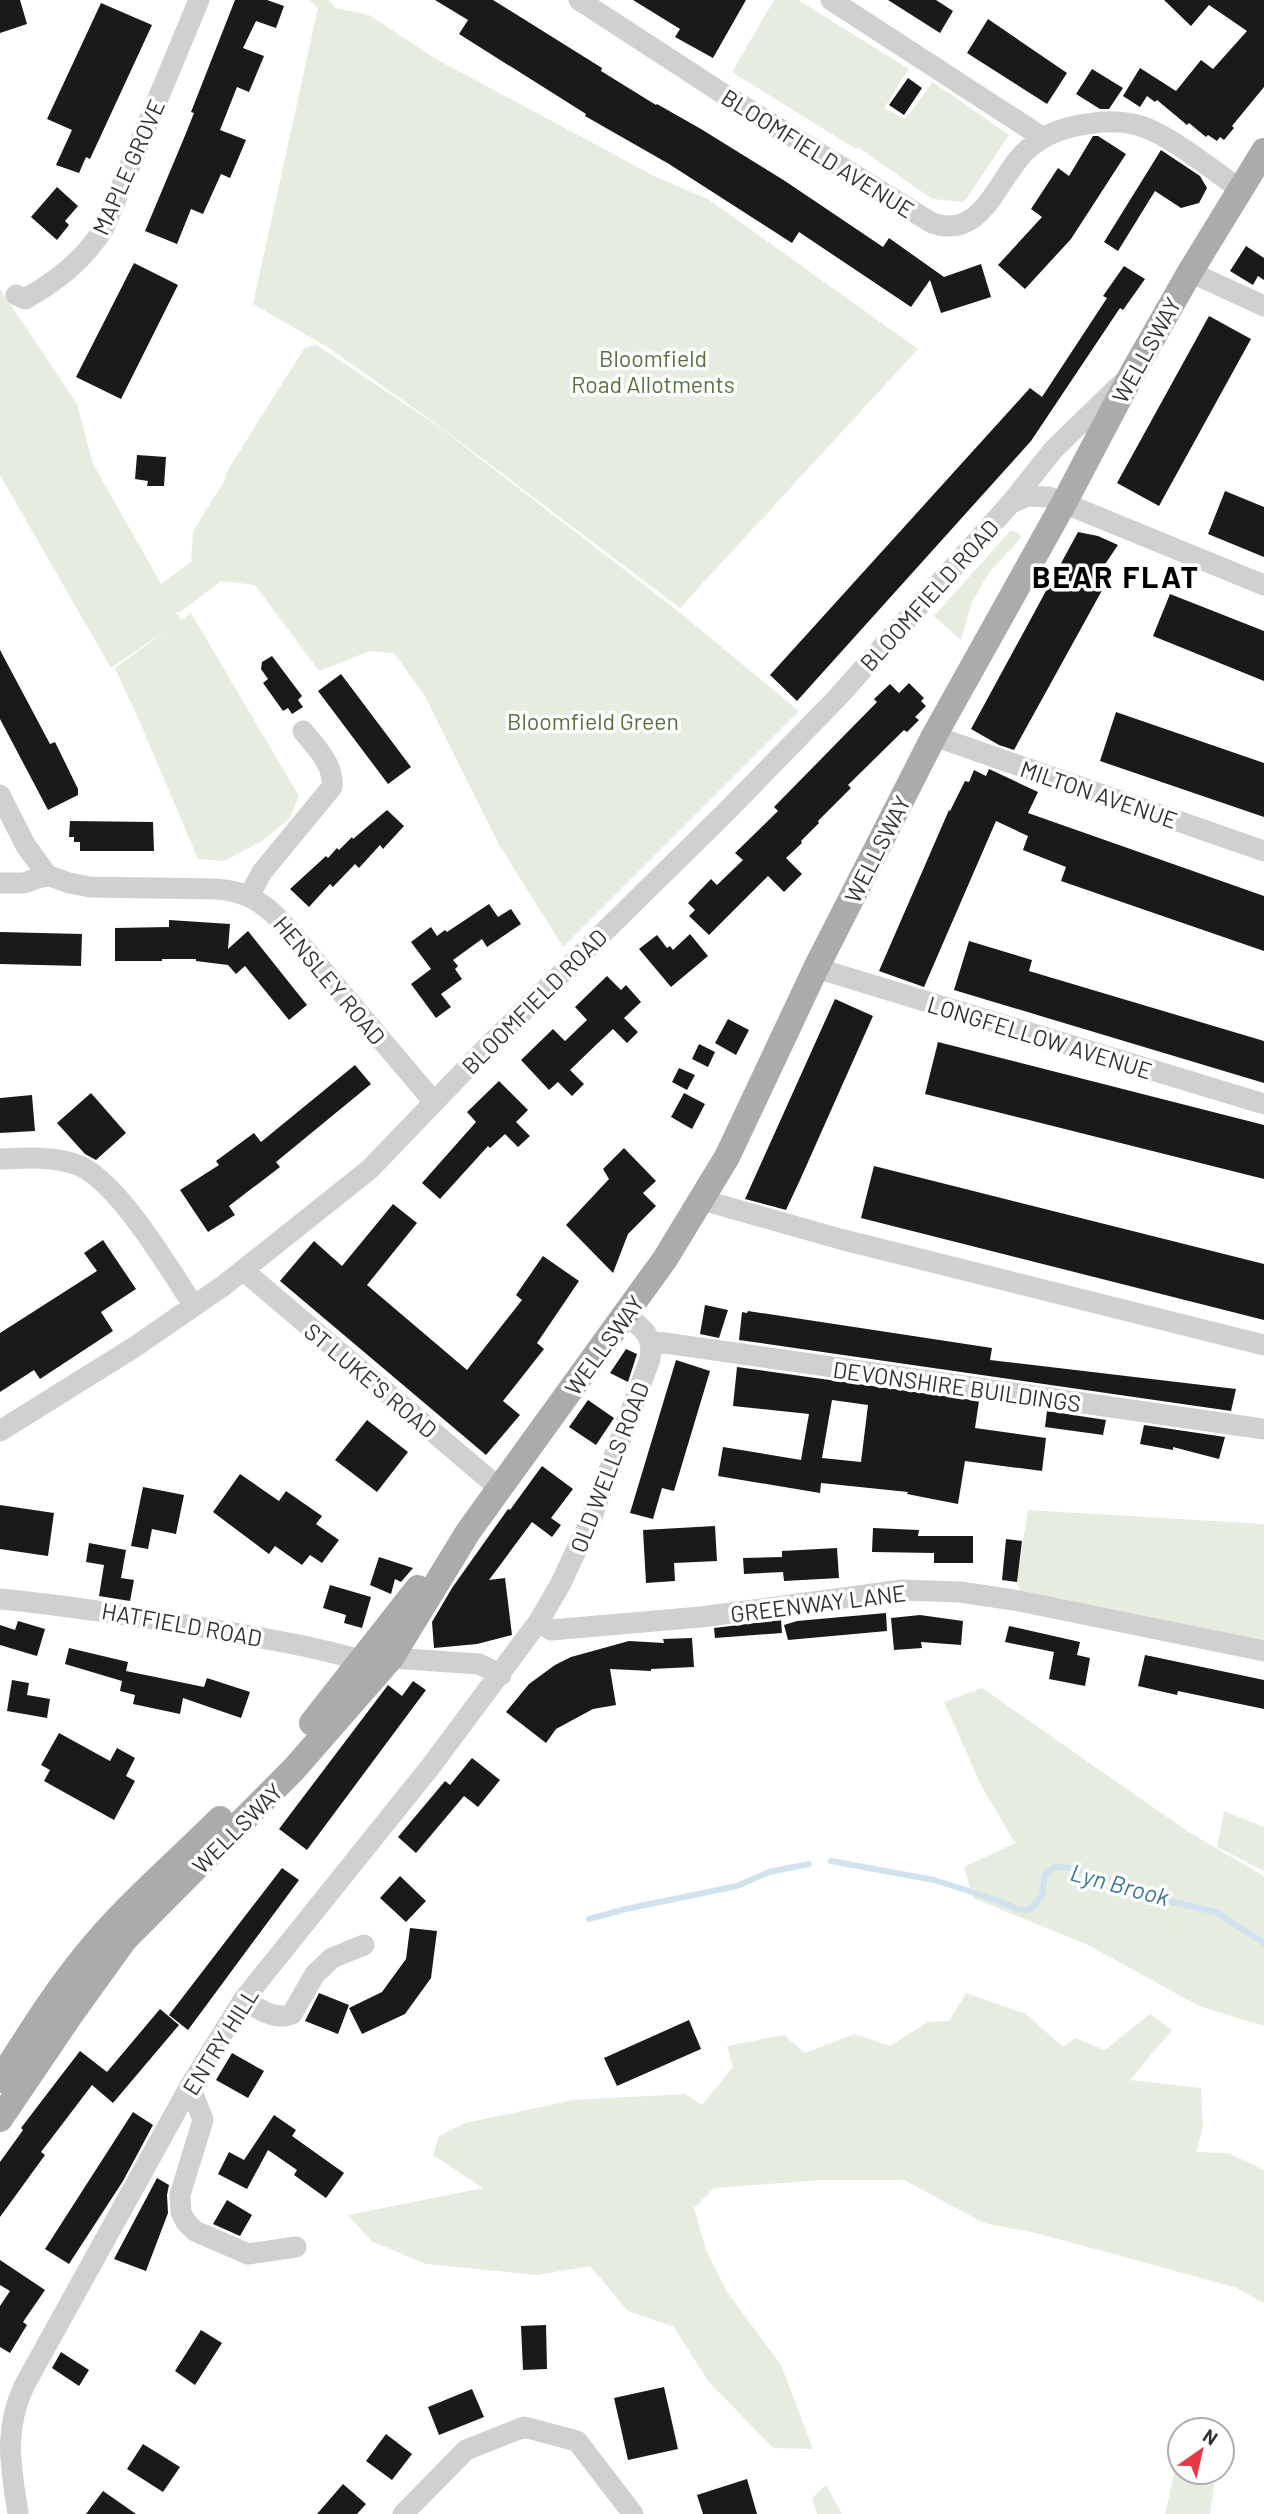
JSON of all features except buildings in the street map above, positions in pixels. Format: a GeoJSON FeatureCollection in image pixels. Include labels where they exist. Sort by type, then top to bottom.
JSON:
{"type":"FeatureCollection","features":[{"type":"Feature","properties":{"kind":"main road","name":"WELLSWAY"},"geometry":{"type":"LineString","coordinates":[[0,2119],[125,1939],[275,1789],[391,1658],[468,1532],[665,1259],[727,1157],[816,968],[934,736],[1189,272],[1264,151]]}},
{"type":"Feature","properties":{"kind":"main road","name":"WELLSWAY"},"geometry":{"type":"LineString","coordinates":[[0,2080],[45,2009],[85,1956],[125,1910],[266,1775],[363,1661],[440,1560],[468,1532]]}},
{"type":"Feature","properties":{"kind":"main road"},"geometry":{"type":"LineString","coordinates":[[363,1661],[391,1658]]}},
{"type":"Feature","properties":{"kind":"street","name":"MAPLE GROVE"},"geometry":{"type":"LineString","coordinates":[[16,295],[24,299],[48,286],[76,264],[99,237],[199,0]]}},
{"type":"Feature","properties":{"kind":"street","name":"BLOOMFIELD AVENUE"},"geometry":{"type":"LineString","coordinates":[[579,0],[759,117],[932,223],[945,228],[970,222],[981,212],[1026,150],[1042,137],[1068,127],[1107,120],[1156,132],[1240,189]]}},
{"type":"Feature","properties":{"kind":"street"},"geometry":{"type":"LineString","coordinates":[[831,0],[1042,137]]}},
{"type":"Feature","properties":{"kind":"street"},"geometry":{"type":"LineString","coordinates":[[1189,272],[1264,306]]}},
{"type":"Feature","properties":{"kind":"street","name":"BLOOMFIELD ROAD"},"geometry":{"type":"LineString","coordinates":[[0,1431],[133,1348],[244,1271],[370,1168],[838,697],[1010,504],[1054,449],[1133,372]]}},
{"type":"Feature","properties":{"kind":"street","name":"BLOOMFIELD ROAD"},"geometry":{"type":"LineString","coordinates":[[1010,504],[1027,496],[1049,497],[1264,585]]}},
{"type":"Feature","properties":{"kind":"street"},"geometry":{"type":"LineString","coordinates":[[249,896],[262,872],[332,787],[333,774],[327,762],[303,731]]}},
{"type":"Feature","properties":{"kind":"street","name":"MILTON AVENUE"},"geometry":{"type":"LineString","coordinates":[[934,736],[1264,850]]}},
{"type":"Feature","properties":{"kind":"street"},"geometry":{"type":"LineString","coordinates":[[0,795],[26,846],[47,875],[24,883],[0,883]]}},
{"type":"Feature","properties":{"kind":"street","name":"HENSLEY ROAD"},"geometry":{"type":"LineString","coordinates":[[47,875],[90,887],[217,889],[249,896],[267,906],[434,1102]]}},
{"type":"Feature","properties":{"kind":"street","name":"LONGFELLOW AVENUE"},"geometry":{"type":"LineString","coordinates":[[816,968],[1264,1104]]}},
{"type":"Feature","properties":{"kind":"street"},"geometry":{"type":"LineString","coordinates":[[0,1159],[55,1159],[78,1164],[99,1177],[119,1197],[194,1306]]}},
{"type":"Feature","properties":{"kind":"street"},"geometry":{"type":"LineString","coordinates":[[702,1200],[840,1239],[1264,1345]]}},
{"type":"Feature","properties":{"kind":"street","name":"ST LUKE'S ROAD"},"geometry":{"type":"LineString","coordinates":[[244,1271],[499,1488]]}},
{"type":"Feature","properties":{"kind":"street"},"geometry":{"type":"LineString","coordinates":[[626,1315],[651,1341]]}},
{"type":"Feature","properties":{"kind":"street","name":"DEVONSHIRE BUILDINGS"},"geometry":{"type":"LineString","coordinates":[[651,1341],[1264,1429]]}},
{"type":"Feature","properties":{"kind":"street","name":"OLD WELLS ROAD"},"geometry":{"type":"LineString","coordinates":[[539,1621],[561,1586],[591,1520],[650,1359],[651,1341]]}},
{"type":"Feature","properties":{"kind":"street","name":"GREENWAY LANE"},"geometry":{"type":"LineString","coordinates":[[539,1621],[551,1630],[701,1618],[902,1590],[960,1592],[1014,1600],[1264,1651]]}},
{"type":"Feature","properties":{"kind":"street","name":"HATFIELD ROAD"},"geometry":{"type":"LineString","coordinates":[[0,1599],[77,1607],[194,1626],[316,1647],[363,1661]]}},
{"type":"Feature","properties":{"kind":"street","name":"ENTRY HILL"},"geometry":{"type":"LineString","coordinates":[[18,2514],[9,2453],[14,2408],[190,2087],[244,1999],[431,1766],[539,1621]]}},
{"type":"Feature","properties":{"kind":"street"},"geometry":{"type":"LineString","coordinates":[[391,1658],[479,1664],[501,1675]]}},
{"type":"Feature","properties":{"kind":"street"},"geometry":{"type":"LineString","coordinates":[[244,1999],[276,2016],[285,2017],[292,2014],[314,1974],[332,1958],[364,1945]]}},
{"type":"Feature","properties":{"kind":"street"},"geometry":{"type":"LineString","coordinates":[[190,2087],[204,2120],[180,2195],[181,2212],[186,2222],[195,2231],[248,2255],[296,2247]]}},
{"type":"Feature","properties":{"kind":"street"},"geometry":{"type":"LineString","coordinates":[[403,2514],[466,2451],[524,2427],[577,2441],[633,2514]]}},
{"type":"Feature","properties":{"kind":"green space","name":"Bloomfield Road Allotments"},"geometry":{"type":"Polygon","coordinates":[[[310,0],[328,0],[335,8],[369,15],[436,59],[656,177],[708,199],[918,349],[680,608],[439,426],[329,348],[253,304],[318,8],[310,0]]]}},
{"type":"Feature","properties":{"kind":"green space"},"geometry":{"type":"Polygon","coordinates":[[[774,0],[798,0],[909,69],[884,108],[905,119],[933,82],[1009,135],[964,202],[932,199],[858,147],[856,149],[732,72],[774,0]]]}},
{"type":"Feature","properties":{"kind":"green space","name":"Bloomfield Green"},"geometry":{"type":"Polygon","coordinates":[[[0,289],[77,404],[93,464],[161,584],[191,562],[193,531],[304,349],[315,344],[438,426],[679,612],[799,711],[563,947],[498,843],[425,696],[394,653],[370,651],[319,671],[255,585],[221,581],[179,613],[175,610],[181,620],[191,613],[299,796],[290,818],[262,841],[224,861],[198,859],[115,668],[171,627],[111,668],[0,475],[0,289]]]}},
{"type":"Feature","properties":{"kind":"green space"},"geometry":{"type":"Polygon","coordinates":[[[1011,530],[1019,533],[1021,538],[990,571],[972,602],[961,640],[934,616],[1011,530]]]}},
{"type":"Feature","properties":{"kind":"green space"},"geometry":{"type":"Polygon","coordinates":[[[1028,1510],[1264,1524],[1264,1645],[1023,1597],[1017,1582],[1028,1510]]]}},
{"type":"Feature","properties":{"kind":"green space"},"geometry":{"type":"Polygon","coordinates":[[[982,1688],[1190,1833],[1264,1876],[1264,2026],[1199,2006],[1088,1945],[973,1898],[964,1867],[1015,1843],[981,1785],[944,1702],[982,1688]]]}},
{"type":"Feature","properties":{"kind":"green space"},"geometry":{"type":"Polygon","coordinates":[[[1224,1811],[1264,1827],[1264,1871],[1217,1847],[1224,1811]]]}},
{"type":"Feature","properties":{"kind":"green space"},"geometry":{"type":"Polygon","coordinates":[[[966,1993],[1026,2014],[1063,2047],[1075,2038],[1105,2050],[1150,2014],[1172,2030],[1130,2080],[1201,2088],[1203,2127],[1196,2152],[1228,2153],[1264,2170],[1264,2303],[1234,2287],[1040,2234],[984,2223],[904,2180],[820,2180],[714,2188],[694,2208],[706,2250],[727,2292],[781,2365],[813,2449],[773,2448],[708,2381],[674,2327],[628,2311],[590,2266],[537,2275],[426,2264],[371,2241],[348,2215],[483,2188],[433,2155],[439,2136],[465,2123],[574,2100],[685,2094],[702,2105],[733,2067],[727,2046],[784,2035],[805,2053],[855,2034],[890,2046],[928,2022],[949,2021],[966,1993]]]}},
{"type":"Feature","properties":{"kind":"green space"},"geometry":{"type":"Polygon","coordinates":[[[826,2485],[842,2514],[817,2514],[812,2498],[826,2485]]]}},
{"type":"Feature","properties":{"kind":"green space"},"geometry":{"type":"Polygon","coordinates":[[[1171,2486],[1214,2486],[1210,2514],[1165,2514],[1171,2486]]]}},
{"type":"Feature","properties":{"kind":"waterway","name":"Lyn Brook"},"geometry":{"type":"LineString","coordinates":[[831,1861],[934,1880],[1020,1910],[1031,1909],[1042,1896],[1045,1875],[1055,1867],[1075,1868],[1169,1901],[1216,1912],[1264,1943]]}},
{"type":"Feature","properties":{"kind":"waterway","name":"Lyn Brook"},"geometry":{"type":"LineString","coordinates":[[589,1919],[737,1886],[769,1872],[809,1864]]}},
{"type":"Feature","properties":{"kind":"district","name":"BEAR FLAT"},"geometry":{"type":"Point","coordinates":[1116,576]}}]}
